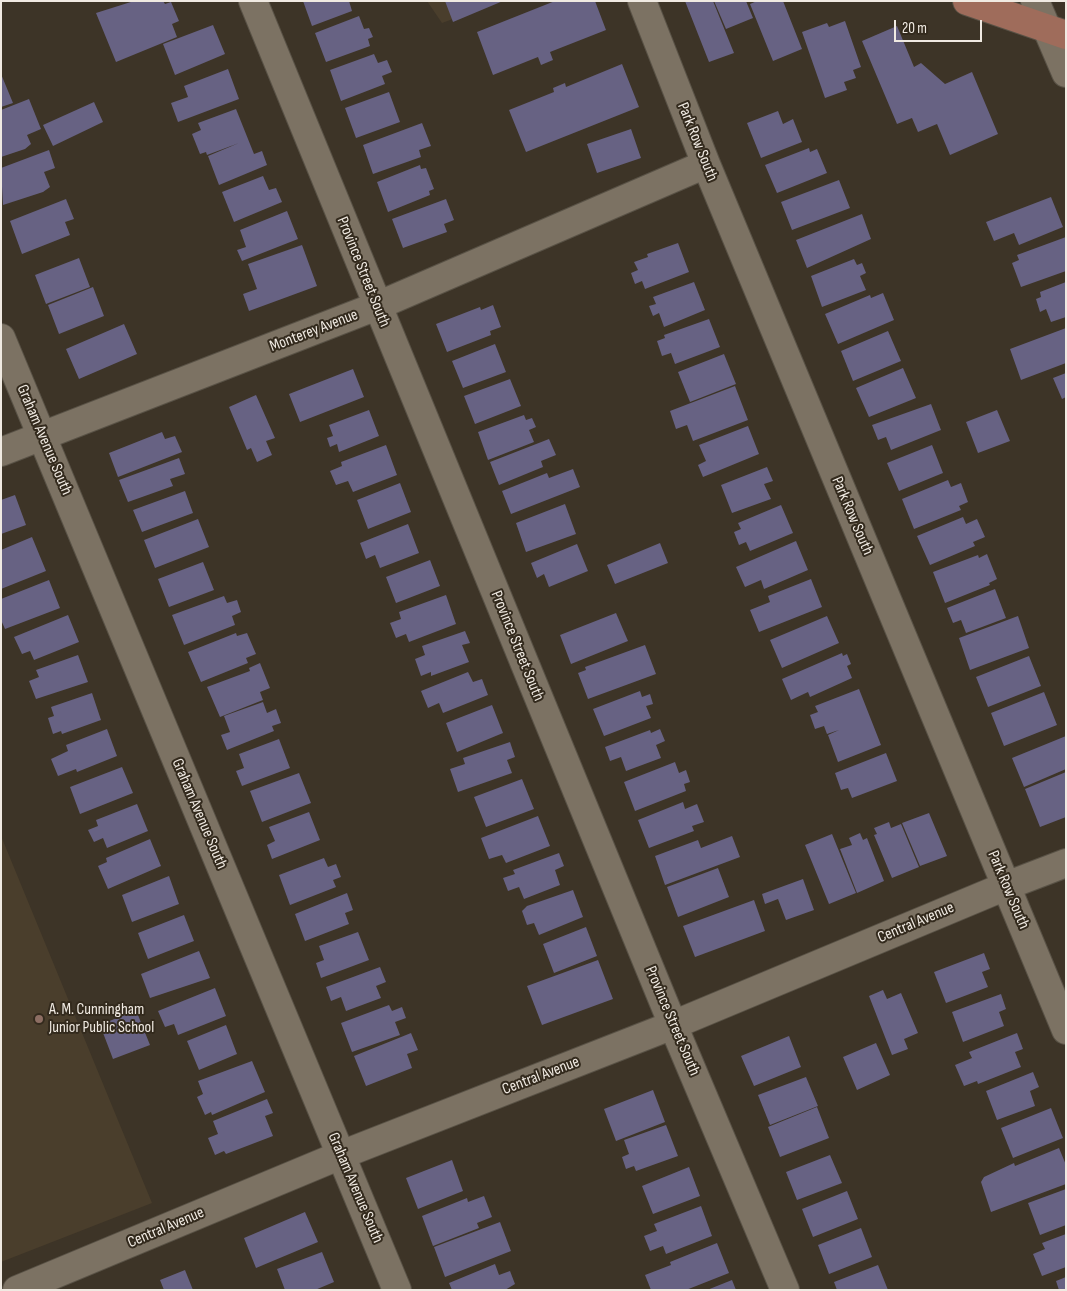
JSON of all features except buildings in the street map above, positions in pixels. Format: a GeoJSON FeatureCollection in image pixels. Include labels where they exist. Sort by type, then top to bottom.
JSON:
{"type":"FeatureCollection","features":[{"type":"Feature","properties":{"kind":"main road"},"geometry":{"type":"LineString","coordinates":[[967,1],[1057,32]]}},
{"type":"Feature","properties":{"kind":"street","name":"Province Street South"},"geometry":{"type":"LineString","coordinates":[[253,1],[673,1025],[785,1290]]}},
{"type":"Feature","properties":{"kind":"street","name":"Park Row South"},"geometry":{"type":"LineString","coordinates":[[642,1],[706,164],[1066,1030]]}},
{"type":"Feature","properties":{"kind":"street"},"geometry":{"type":"LineString","coordinates":[[1034,1],[1057,32],[1066,73]]}},
{"type":"Feature","properties":{"kind":"street","name":"Monterey Avenue"},"geometry":{"type":"LineString","coordinates":[[1,452],[377,306],[706,164]]}},
{"type":"Feature","properties":{"kind":"street","name":"Graham Avenue South"},"geometry":{"type":"LineString","coordinates":[[1,338],[397,1290]]}},
{"type":"Feature","properties":{"kind":"street","name":"Central Avenue"},"geometry":{"type":"LineString","coordinates":[[17,1290],[341,1155],[673,1025],[1006,886],[1066,863]]}},
{"type":"Feature","properties":{"kind":"shaded area"},"geometry":{"type":"Polygon","coordinates":[[[427,1],[502,1],[442,23],[427,1]]]}},
{"type":"Feature","properties":{"kind":"shaded area","name":"A. M. Cunningham Junior Public School"},"geometry":{"type":"Polygon","coordinates":[[[1,836],[152,1203],[1,1262],[1,836]]]}},
{"type":"Feature","properties":{"kind":"place","name":"A. M. Cunningham Junior Public School"},"geometry":{"type":"Point","coordinates":[39,1019]}}]}
